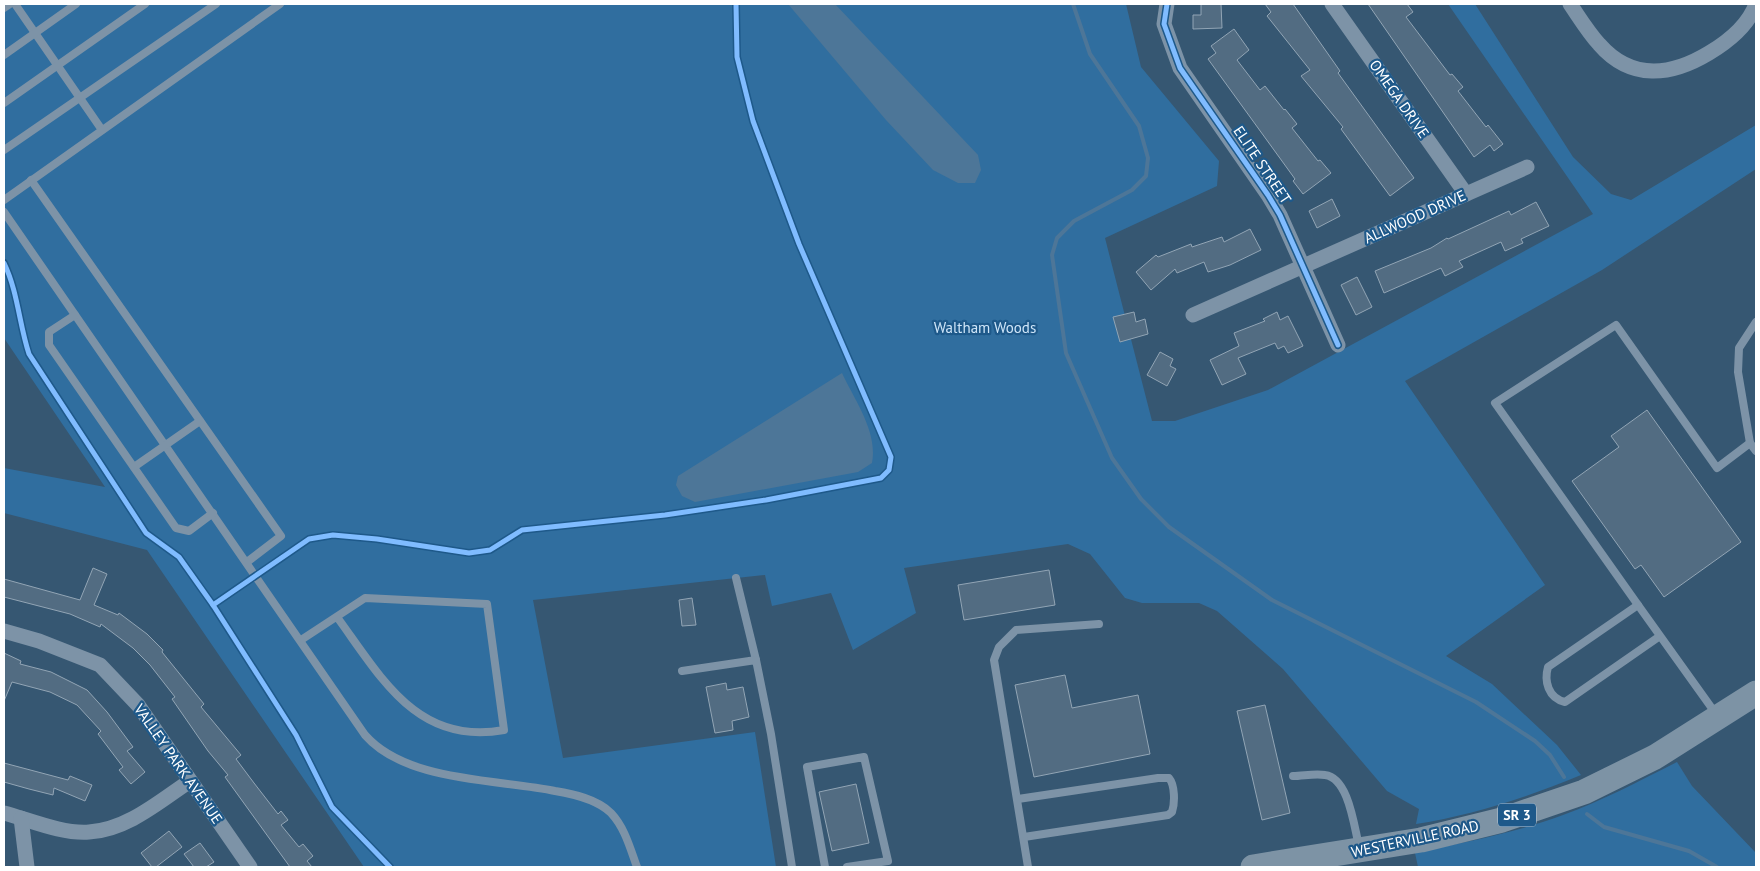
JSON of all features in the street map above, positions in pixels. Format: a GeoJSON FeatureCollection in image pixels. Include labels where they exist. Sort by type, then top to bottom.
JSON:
{"type":"FeatureCollection","features":[{"type":"Feature","properties":{"kind":"main road","name":"WESTERVILLE ROAD"},"geometry":{"type":"LineString","coordinates":[[1253,867],[1278,865],[1421,840],[1502,820],[1584,792],[1655,757],[1756,693]]}},
{"type":"Feature","properties":{"kind":"street","name":"ELITE STREET"},"geometry":{"type":"LineString","coordinates":[[1167,4],[1164,24],[1180,68],[1268,195],[1303,266],[1338,345]]}},
{"type":"Feature","properties":{"kind":"street","name":"OMEGA DRIVE"},"geometry":{"type":"LineString","coordinates":[[1332,4],[1466,194]]}},
{"type":"Feature","properties":{"kind":"street"},"geometry":{"type":"LineString","coordinates":[[1570,4],[1598,44],[1608,53],[1642,71],[1665,70],[1698,60],[1720,46],[1742,27],[1752,14],[1756,4]]}},
{"type":"Feature","properties":{"kind":"street","name":"ALLWOOD DRIVE"},"geometry":{"type":"LineString","coordinates":[[1193,315],[1527,167]]}},
{"type":"Feature","properties":{"kind":"street","name":"VALLEY PARK AVENUE"},"geometry":{"type":"LineString","coordinates":[[4,631],[38,641],[100,665],[138,705],[250,867]]}},
{"type":"Feature","properties":{"kind":"street"},"geometry":{"type":"LineString","coordinates":[[4,813],[71,831],[90,832],[124,824],[190,781]]}},
{"type":"Feature","properties":{"kind":"street"},"geometry":{"type":"LineString","coordinates":[[21,818],[27,867]]}},
{"type":"Feature","properties":{"kind":"lane"},"geometry":{"type":"LineString","coordinates":[[4,8],[10,4]]}},
{"type":"Feature","properties":{"kind":"lane"},"geometry":{"type":"LineString","coordinates":[[15,4],[102,130]]}},
{"type":"Feature","properties":{"kind":"lane"},"geometry":{"type":"LineString","coordinates":[[4,55],[76,4]]}},
{"type":"Feature","properties":{"kind":"lane"},"geometry":{"type":"LineString","coordinates":[[4,102],[145,4]]}},
{"type":"Feature","properties":{"kind":"lane"},"geometry":{"type":"LineString","coordinates":[[4,150],[216,4]]}},
{"type":"Feature","properties":{"kind":"lane"},"geometry":{"type":"LineString","coordinates":[[4,200],[280,4]]}},
{"type":"Feature","properties":{"kind":"lane"},"geometry":{"type":"LineString","coordinates":[[31,180],[281,536],[247,562]]}},
{"type":"Feature","properties":{"kind":"lane"},"geometry":{"type":"LineString","coordinates":[[4,212],[376,747],[399,761],[423,770],[543,789],[588,800],[609,811],[621,826],[637,867]]}},
{"type":"Feature","properties":{"kind":"lane"},"geometry":{"type":"LineString","coordinates":[[75,315],[49,332],[49,345],[176,528],[189,531],[213,513]]}},
{"type":"Feature","properties":{"kind":"lane"},"geometry":{"type":"LineString","coordinates":[[1756,322],[1739,348],[1738,372],[1750,443],[1756,451]]}},
{"type":"Feature","properties":{"kind":"lane"},"geometry":{"type":"LineString","coordinates":[[1718,718],[1495,403],[1616,325],[1717,468],[1750,443]]}},
{"type":"Feature","properties":{"kind":"lane"},"geometry":{"type":"LineString","coordinates":[[134,467],[200,422]]}},
{"type":"Feature","properties":{"kind":"lane"},"geometry":{"type":"LineString","coordinates":[[736,578],[756,660],[771,734],[792,867]]}},
{"type":"Feature","properties":{"kind":"lane"},"geometry":{"type":"LineString","coordinates":[[301,640],[365,598],[487,604],[504,730],[488,733],[465,732],[445,728],[409,709],[392,692],[337,617]]}},
{"type":"Feature","properties":{"kind":"lane"},"geometry":{"type":"LineString","coordinates":[[1638,605],[1548,667],[1545,678],[1549,690],[1558,701],[1565,702],[1660,636]]}},
{"type":"Feature","properties":{"kind":"lane"},"geometry":{"type":"LineString","coordinates":[[1028,867],[994,660],[998,647],[1016,630],[1098,624]]}},
{"type":"Feature","properties":{"kind":"lane"},"geometry":{"type":"LineString","coordinates":[[682,670],[756,660]]}},
{"type":"Feature","properties":{"kind":"lane"},"geometry":{"type":"LineString","coordinates":[[825,867],[807,767],[864,757],[888,861],[847,867]]}},
{"type":"Feature","properties":{"kind":"lane"},"geometry":{"type":"LineString","coordinates":[[1293,776],[1326,775],[1338,782],[1349,802],[1360,851]]}},
{"type":"Feature","properties":{"kind":"lane"},"geometry":{"type":"LineString","coordinates":[[1018,799],[1158,778],[1169,778],[1172,782],[1174,806],[1172,812],[1168,815],[1024,837]]}},
{"type":"Feature","properties":{"kind":"lane"},"geometry":{"type":"LineString","coordinates":[[629,846],[631,867]]}},
{"type":"Feature","properties":{"kind":"green space","name":"Waltham Woods"},"geometry":{"type":"Polygon","coordinates":[[[4,4],[1126,4],[1141,67],[1219,161],[1217,186],[1105,238],[1152,421],[1175,421],[1268,390],[1593,214],[1448,4],[1475,4],[1573,157],[1611,194],[1631,200],[1756,125],[1756,169],[1602,270],[1405,381],[1545,585],[1446,656],[1492,684],[1557,745],[1581,775],[1541,791],[1500,804],[1458,816],[1416,824],[1419,809],[1387,791],[1283,669],[1217,611],[1199,603],[1142,603],[1125,598],[1090,554],[1068,544],[904,568],[916,613],[853,650],[831,593],[772,606],[765,575],[533,600],[563,758],[755,732],[776,867],[364,867],[147,550],[4,513],[4,468],[105,487],[4,338],[4,4]]]}},
{"type":"Feature","properties":{"kind":"green space"},"geometry":{"type":"Polygon","coordinates":[[[1677,762],[1692,786],[1756,853],[1756,867],[1418,867],[1415,853],[1489,837],[1545,821],[1606,797],[1677,762]]]}},
{"type":"Feature","properties":{"kind":"shaded area"},"geometry":{"type":"Polygon","coordinates":[[[788,4],[835,4],[978,155],[981,170],[975,183],[958,183],[933,170],[886,120],[788,4]]]}},
{"type":"Feature","properties":{"kind":"shaded area"},"geometry":{"type":"Polygon","coordinates":[[[842,373],[869,428],[873,451],[872,463],[858,472],[695,502],[682,496],[676,485],[678,476],[842,373]]]}},
{"type":"Feature","properties":{"kind":"building"},"geometry":{"type":"Polygon","coordinates":[[[1201,4],[1221,4],[1222,28],[1193,29],[1193,15],[1201,15],[1201,4]]]}},
{"type":"Feature","properties":{"kind":"building"},"geometry":{"type":"Polygon","coordinates":[[[1265,4],[1293,4],[1340,71],[1338,73],[1414,178],[1390,196],[1341,129],[1343,127],[1301,76],[1310,70],[1267,16],[1271,12],[1265,4]]]}},
{"type":"Feature","properties":{"kind":"building"},"geometry":{"type":"Polygon","coordinates":[[[1368,4],[1407,4],[1413,12],[1406,17],[1450,75],[1452,74],[1463,87],[1458,91],[1486,127],[1488,125],[1503,144],[1494,151],[1490,145],[1474,157],[1368,4]]]}},
{"type":"Feature","properties":{"kind":"building"},"geometry":{"type":"Polygon","coordinates":[[[1234,29],[1249,50],[1237,60],[1260,90],[1265,86],[1285,109],[1297,124],[1292,128],[1318,161],[1320,160],[1331,173],[1303,194],[1293,181],[1295,179],[1208,59],[1216,53],[1211,46],[1234,29]]]}},
{"type":"Feature","properties":{"kind":"building"},"geometry":{"type":"Polygon","coordinates":[[[1332,199],[1340,216],[1317,228],[1309,211],[1332,199]]]}},
{"type":"Feature","properties":{"kind":"building"},"geometry":{"type":"Polygon","coordinates":[[[1536,202],[1549,226],[1521,239],[1523,243],[1505,251],[1501,242],[1459,261],[1463,267],[1445,276],[1441,268],[1384,293],[1375,271],[1431,248],[1447,238],[1509,211],[1511,215],[1536,202]]]}},
{"type":"Feature","properties":{"kind":"building"},"geometry":{"type":"Polygon","coordinates":[[[1250,229],[1261,250],[1230,265],[1208,272],[1204,262],[1177,273],[1175,269],[1151,290],[1136,272],[1156,255],[1158,257],[1191,244],[1192,247],[1222,237],[1224,242],[1250,229]]]}},
{"type":"Feature","properties":{"kind":"building"},"geometry":{"type":"Polygon","coordinates":[[[1357,277],[1372,307],[1356,315],[1341,285],[1357,277]]]}},
{"type":"Feature","properties":{"kind":"building"},"geometry":{"type":"Polygon","coordinates":[[[1134,312],[1136,322],[1145,319],[1148,334],[1120,342],[1113,317],[1134,312]]]}},
{"type":"Feature","properties":{"kind":"building"},"geometry":{"type":"Polygon","coordinates":[[[1277,312],[1280,320],[1288,316],[1303,346],[1288,353],[1284,346],[1278,349],[1275,343],[1238,358],[1246,374],[1222,385],[1210,360],[1239,346],[1234,333],[1265,321],[1263,319],[1277,312]]]}},
{"type":"Feature","properties":{"kind":"building"},"geometry":{"type":"Polygon","coordinates":[[[1160,352],[1173,359],[1170,366],[1176,369],[1167,386],[1147,375],[1160,352]]]}},
{"type":"Feature","properties":{"kind":"building"},"geometry":{"type":"Polygon","coordinates":[[[1647,410],[1741,542],[1664,597],[1641,565],[1635,569],[1572,481],[1619,447],[1611,436],[1647,410]]]}},
{"type":"Feature","properties":{"kind":"building"},"geometry":{"type":"Polygon","coordinates":[[[93,568],[107,574],[94,605],[118,615],[119,613],[147,634],[163,650],[162,652],[204,704],[201,707],[241,755],[236,759],[278,814],[281,811],[288,820],[281,825],[299,847],[303,844],[313,856],[307,861],[312,867],[290,867],[225,777],[228,775],[208,751],[172,699],[175,697],[150,665],[133,648],[101,624],[100,627],[70,614],[4,597],[4,579],[80,600],[93,568]]]}},
{"type":"Feature","properties":{"kind":"building"},"geometry":{"type":"Polygon","coordinates":[[[1049,570],[1055,605],[964,620],[958,585],[1049,570]]]}},
{"type":"Feature","properties":{"kind":"building"},"geometry":{"type":"Polygon","coordinates":[[[692,598],[696,625],[682,626],[679,600],[692,598]]]}},
{"type":"Feature","properties":{"kind":"building"},"geometry":{"type":"Polygon","coordinates":[[[4,653],[21,661],[20,664],[51,672],[87,690],[107,712],[133,747],[127,751],[145,772],[131,784],[119,770],[123,767],[98,734],[101,731],[77,705],[50,692],[12,682],[4,701],[4,653]]]}},
{"type":"Feature","properties":{"kind":"building"},"geometry":{"type":"Polygon","coordinates":[[[1065,675],[1072,708],[1138,695],[1150,754],[1034,777],[1015,685],[1065,675]]]}},
{"type":"Feature","properties":{"kind":"building"},"geometry":{"type":"Polygon","coordinates":[[[726,683],[727,690],[743,687],[749,717],[732,721],[733,730],[715,733],[706,687],[726,683]]]}},
{"type":"Feature","properties":{"kind":"building"},"geometry":{"type":"Polygon","coordinates":[[[1265,705],[1290,813],[1262,820],[1237,711],[1265,705]]]}},
{"type":"Feature","properties":{"kind":"building"},"geometry":{"type":"Polygon","coordinates":[[[4,763],[68,780],[70,776],[92,785],[85,801],[54,788],[53,795],[29,789],[4,782],[4,763]]]}},
{"type":"Feature","properties":{"kind":"building"},"geometry":{"type":"Polygon","coordinates":[[[856,784],[869,843],[832,851],[819,792],[856,784]]]}},
{"type":"Feature","properties":{"kind":"building"},"geometry":{"type":"Polygon","coordinates":[[[169,831],[182,847],[156,867],[152,867],[141,853],[169,831]]]}},
{"type":"Feature","properties":{"kind":"building"},"geometry":{"type":"Polygon","coordinates":[[[200,843],[214,862],[206,867],[194,867],[184,854],[200,843]]]}},
{"type":"Feature","properties":{"kind":"waterway"},"geometry":{"type":"LineString","coordinates":[[1073,4],[1090,54],[1139,126],[1148,158],[1146,176],[1132,190],[1074,221],[1057,238],[1052,255],[1066,353],[1112,458],[1141,499],[1169,527],[1272,600],[1476,702],[1535,741],[1550,755],[1564,777]]}},
{"type":"Feature","properties":{"kind":"waterway"},"geometry":{"type":"LineString","coordinates":[[1587,814],[1604,827],[1689,851],[1717,867]]}},
{"type":"Feature","properties":{"kind":"cycle path"},"geometry":{"type":"LineString","coordinates":[[213,605],[309,539],[333,535],[377,539],[469,553],[490,550],[522,530],[665,515],[766,500],[881,478],[889,470],[891,457],[799,244],[753,121],[737,57],[736,4]]}},
{"type":"Feature","properties":{"kind":"cycle path"},"geometry":{"type":"LineString","coordinates":[[1167,4],[1164,24],[1180,68],[1280,215],[1338,345]]}},
{"type":"Feature","properties":{"kind":"cycle path"},"geometry":{"type":"LineString","coordinates":[[4,263],[9,274],[29,354],[146,533],[179,557],[213,605],[296,735],[332,807],[390,867]]}}]}
